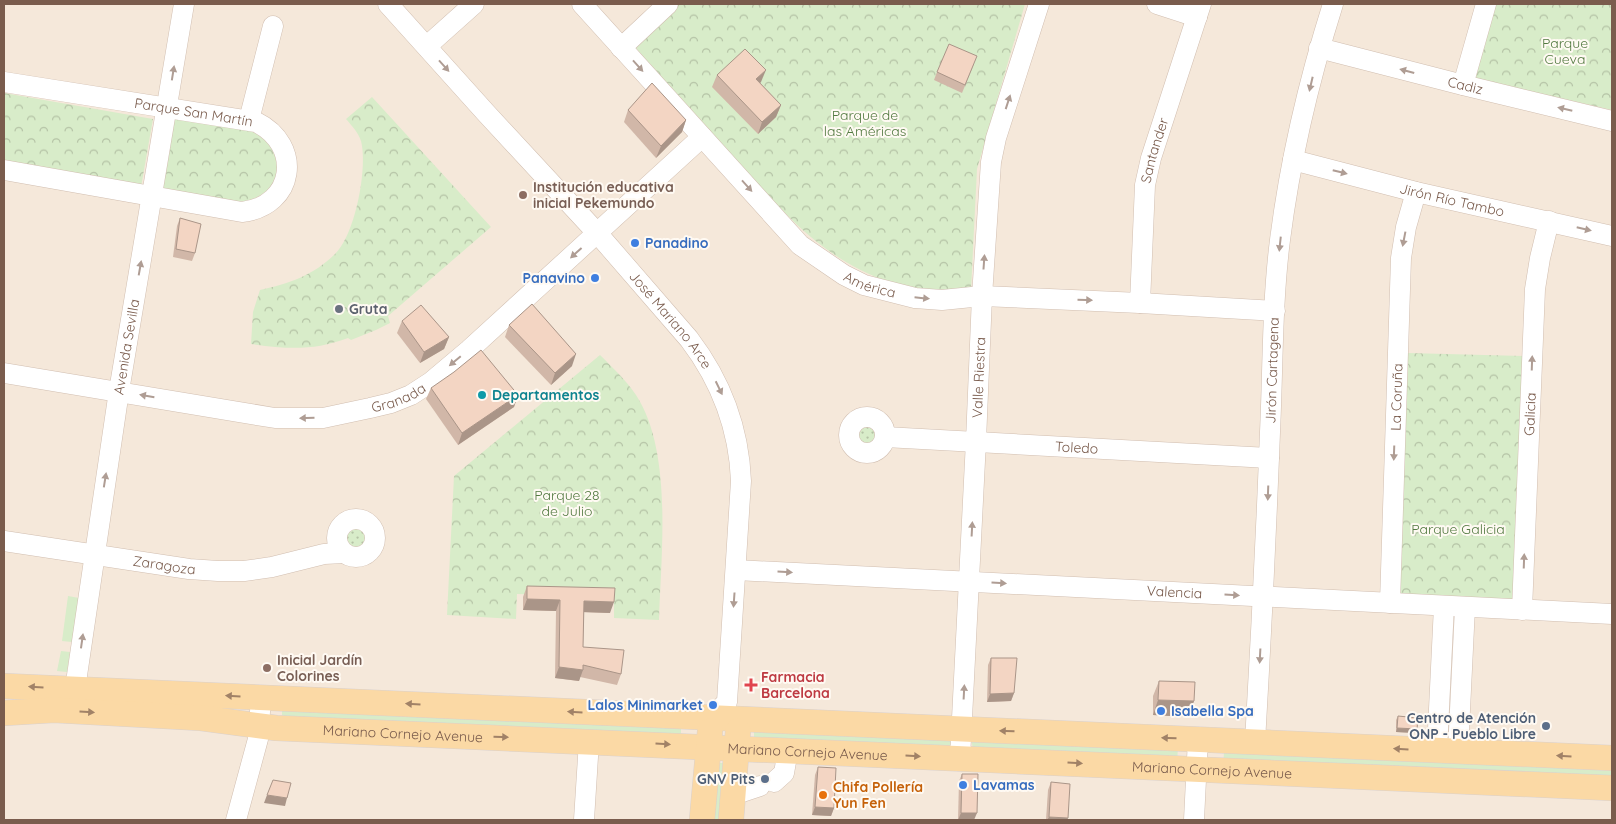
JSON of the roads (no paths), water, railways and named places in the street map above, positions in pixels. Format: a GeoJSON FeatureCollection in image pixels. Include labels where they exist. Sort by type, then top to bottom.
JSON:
{"type":"FeatureCollection","features":[{"type":"Feature","properties":{"kind":"main road","name":"Mariano Cornejo Avenue"},"geometry":{"type":"LineString","coordinates":[[4,686],[262,698],[726,713],[962,729],[1612,758]]}},
{"type":"Feature","properties":{"kind":"main road","name":"Mariano Cornejo Avenue"},"geometry":{"type":"LineString","coordinates":[[4,712],[54,710],[201,718],[276,728],[1612,788]]}},
{"type":"Feature","properties":{"kind":"main road"},"geometry":{"type":"LineString","coordinates":[[702,820],[708,746],[726,713]]}},
{"type":"Feature","properties":{"kind":"main road"},"geometry":{"type":"LineString","coordinates":[[726,713],[737,748],[731,820]]}},
{"type":"Feature","properties":{"kind":"street","name":"Avenida Sevilla"},"geometry":{"type":"LineString","coordinates":[[75,689],[119,391],[184,4]]}},
{"type":"Feature","properties":{"kind":"street","name":"José Mariano Arce"},"geometry":{"type":"LineString","coordinates":[[388,4],[598,234],[701,354],[726,404],[735,432],[740,458],[741,481],[726,713]]}},
{"type":"Feature","properties":{"kind":"street"},"geometry":{"type":"LineString","coordinates":[[427,46],[474,4]]}},
{"type":"Feature","properties":{"kind":"street","name":"América"},"geometry":{"type":"LineString","coordinates":[[582,4],[800,245],[844,275],[864,285],[915,298],[942,300],[982,296],[1140,302],[1275,311]]}},
{"type":"Feature","properties":{"kind":"street"},"geometry":{"type":"LineString","coordinates":[[621,48],[668,4]]}},
{"type":"Feature","properties":{"kind":"street","name":"Valle Riestra"},"geometry":{"type":"LineString","coordinates":[[960,758],[982,296],[991,162],[996,138],[1039,4]]}},
{"type":"Feature","properties":{"kind":"street"},"geometry":{"type":"LineString","coordinates":[[1157,4],[1199,10]]}},
{"type":"Feature","properties":{"kind":"street","name":"Jirón Cartagena"},"geometry":{"type":"LineString","coordinates":[[1256,742],[1275,311],[1280,241],[1293,160],[1319,48],[1333,4]]}},
{"type":"Feature","properties":{"kind":"street"},"geometry":{"type":"LineString","coordinates":[[1463,85],[1486,4]]}},
{"type":"Feature","properties":{"kind":"street","name":"Santander"},"geometry":{"type":"LineString","coordinates":[[1140,302],[1144,185],[1199,10]]}},
{"type":"Feature","properties":{"kind":"street"},"geometry":{"type":"LineString","coordinates":[[249,120],[273,26]]}},
{"type":"Feature","properties":{"kind":"street","name":"Cadiz"},"geometry":{"type":"LineString","coordinates":[[1319,48],[1612,121]]}},
{"type":"Feature","properties":{"kind":"street","name":"Parque San Martín"},"geometry":{"type":"LineString","coordinates":[[4,82],[249,120],[263,125],[275,134],[286,154],[287,169],[284,183],[271,201],[258,209],[242,212],[4,170]]}},
{"type":"Feature","properties":{"kind":"street","name":"Granada"},"geometry":{"type":"LineString","coordinates":[[4,373],[275,418],[323,418],[391,403],[411,395],[430,382],[471,347],[598,234],[702,137]]}},
{"type":"Feature","properties":{"kind":"street","name":"Jirón Río Tambo"},"geometry":{"type":"LineString","coordinates":[[1293,160],[1416,192],[1612,236]]}},
{"type":"Feature","properties":{"kind":"street","name":"La Coruña"},"geometry":{"type":"LineString","coordinates":[[1390,603],[1400,258],[1416,192]]}},
{"type":"Feature","properties":{"kind":"street","name":"Galicia"},"geometry":{"type":"LineString","coordinates":[[1522,610],[1535,289],[1549,221]]}},
{"type":"Feature","properties":{"kind":"street","name":"Toledo"},"geometry":{"type":"LineString","coordinates":[[885,436],[1269,458]]}},
{"type":"Feature","properties":{"kind":"street","name":"Zaragoza"},"geometry":{"type":"LineString","coordinates":[[4,541],[189,569],[218,571],[244,571],[272,567],[335,549]]}},
{"type":"Feature","properties":{"kind":"street","name":"Valencia"},"geometry":{"type":"LineString","coordinates":[[736,570],[1612,614]]}},
{"type":"Feature","properties":{"kind":"street"},"geometry":{"type":"LineString","coordinates":[[1444,606],[1447,751]]}},
{"type":"Feature","properties":{"kind":"street"},"geometry":{"type":"LineString","coordinates":[[1447,751],[1465,607]]}},
{"type":"Feature","properties":{"kind":"street"},"geometry":{"type":"LineString","coordinates":[[242,819],[258,739],[262,698]]}},
{"type":"Feature","properties":{"kind":"street"},"geometry":{"type":"LineString","coordinates":[[1194,820],[1198,739]]}},
{"type":"Feature","properties":{"kind":"street"},"geometry":{"type":"LineString","coordinates":[[584,820],[589,741]]}},
{"type":"Feature","properties":{"kind":"street"},"geometry":{"type":"LineString","coordinates":[[733,795],[767,784],[784,773],[788,750]]}},
{"type":"Feature","properties":{"kind":"place","name":"Institución educativa inicial Pekemundo"},"geometry":{"type":"Point","coordinates":[523,195]}},
{"type":"Feature","properties":{"kind":"place","name":"Panadino"},"geometry":{"type":"Point","coordinates":[635,243]}},
{"type":"Feature","properties":{"kind":"place","name":"Panavino"},"geometry":{"type":"Point","coordinates":[595,278]}},
{"type":"Feature","properties":{"kind":"place","name":"Gruta"},"geometry":{"type":"Point","coordinates":[339,309]}},
{"type":"Feature","properties":{"kind":"place","name":"Departamentos"},"geometry":{"type":"Point","coordinates":[482,395]}},
{"type":"Feature","properties":{"kind":"place","name":"Inicial Jardín Colorines"},"geometry":{"type":"Point","coordinates":[267,668]}},
{"type":"Feature","properties":{"kind":"place","name":"Farmacia Barcelona"},"geometry":{"type":"Point","coordinates":[751,685]}},
{"type":"Feature","properties":{"kind":"place","name":"Lalos Minimarket"},"geometry":{"type":"Point","coordinates":[713,705]}},
{"type":"Feature","properties":{"kind":"place","name":"Isabella Spa"},"geometry":{"type":"Point","coordinates":[1161,711]}},
{"type":"Feature","properties":{"kind":"place","name":"Centro de Atención ONP - Pueblo Libre"},"geometry":{"type":"Point","coordinates":[1546,726]}},
{"type":"Feature","properties":{"kind":"place","name":"GNV Pits"},"geometry":{"type":"Point","coordinates":[765,779]}},
{"type":"Feature","properties":{"kind":"place","name":"Lavamas"},"geometry":{"type":"Point","coordinates":[963,785]}},
{"type":"Feature","properties":{"kind":"place","name":"Chifa Pollería Yun Fen"},"geometry":{"type":"Point","coordinates":[823,795]}},
{"type":"Feature","properties":{"kind":"park label","name":"Parque Cueva"},"geometry":{"type":"Point","coordinates":[1565,52]}},
{"type":"Feature","properties":{"kind":"park label","name":"Parque de las Américas"},"geometry":{"type":"Point","coordinates":[865,124]}},
{"type":"Feature","properties":{"kind":"park label","name":"Parque 28 de Julio"},"geometry":{"type":"Point","coordinates":[567,504]}},
{"type":"Feature","properties":{"kind":"park label","name":"Parque Galicia"},"geometry":{"type":"Point","coordinates":[1458,529]}}]}
